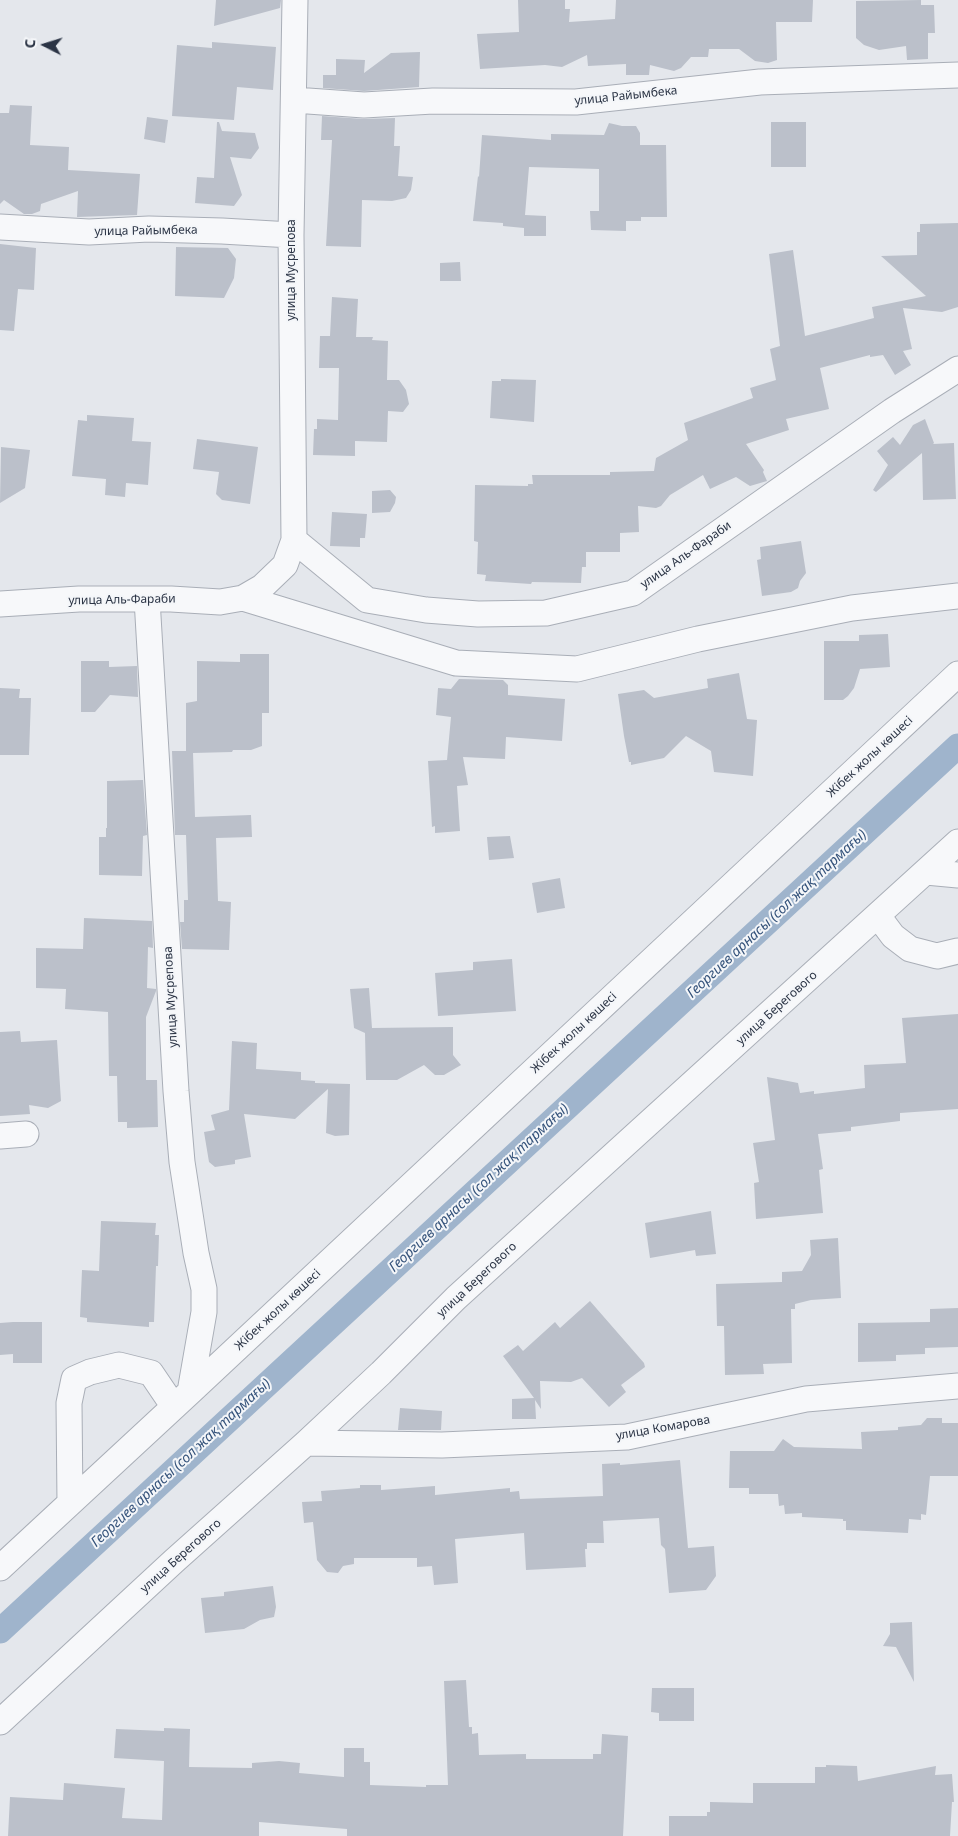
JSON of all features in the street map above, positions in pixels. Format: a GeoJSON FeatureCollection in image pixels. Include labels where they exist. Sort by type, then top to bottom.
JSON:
{"type":"FeatureCollection","features":[{"type":"Feature","properties":{"kind":"street","name":"улица Мусрепова"},"geometry":{"type":"LineString","coordinates":[[294,540],[291,235],[295,0]]}},
{"type":"Feature","properties":{"kind":"street","name":"улица Райымбека"},"geometry":{"type":"LineString","coordinates":[[294,100],[364,105],[433,101],[576,102],[760,82],[958,75]]}},
{"type":"Feature","properties":{"kind":"street","name":"улица Райымбека"},"geometry":{"type":"LineString","coordinates":[[0,228],[89,232],[167,229],[291,235]]}},
{"type":"Feature","properties":{"kind":"street","name":"улица Аль-Фараби"},"geometry":{"type":"LineString","coordinates":[[0,604],[79,599],[171,598],[220,602],[243,598],[262,586],[285,565],[294,540],[367,600],[426,610],[478,614],[546,612],[633,592],[877,422],[958,369]]}},
{"type":"Feature","properties":{"kind":"street","name":"улица Аль-Фараби"},"geometry":{"type":"LineString","coordinates":[[243,598],[456,663],[577,669],[698,639],[852,608],[958,596]]}},
{"type":"Feature","properties":{"kind":"street","name":"улица Мусрепова"},"geometry":{"type":"LineString","coordinates":[[148,599],[176,1100],[182,1162],[196,1253],[204,1289],[204,1312],[182,1400]]}},
{"type":"Feature","properties":{"kind":"street","name":"Жібек жолы көшесі"},"geometry":{"type":"LineString","coordinates":[[0,1568],[958,674]]}},
{"type":"Feature","properties":{"kind":"street","name":"улица Берегового"},"geometry":{"type":"LineString","coordinates":[[0,1722],[174,1561],[306,1443],[381,1373],[456,1298],[958,842]]}},
{"type":"Feature","properties":{"kind":"street"},"geometry":{"type":"LineString","coordinates":[[926,872],[958,875]]}},
{"type":"Feature","properties":{"kind":"street"},"geometry":{"type":"LineString","coordinates":[[878,916],[893,936],[910,949],[937,956],[958,951]]}},
{"type":"Feature","properties":{"kind":"street"},"geometry":{"type":"LineString","coordinates":[[0,1136],[26,1134]]}},
{"type":"Feature","properties":{"kind":"street"},"geometry":{"type":"LineString","coordinates":[[70,1503],[69,1403],[74,1379],[90,1372],[119,1365],[151,1373],[182,1400]]}},
{"type":"Feature","properties":{"kind":"street","name":"улица Комарова"},"geometry":{"type":"LineString","coordinates":[[306,1443],[442,1445],[627,1437],[806,1399],[958,1386]]}},
{"type":"Feature","properties":{"kind":"building"},"geometry":{"type":"Polygon","coordinates":[[[216,0],[281,0],[280,8],[214,26],[216,0]]]}},
{"type":"Feature","properties":{"kind":"building"},"geometry":{"type":"Polygon","coordinates":[[[518,0],[565,0],[565,9],[570,9],[569,22],[615,19],[616,0],[813,0],[812,22],[776,22],[777,60],[768,63],[755,61],[739,49],[709,49],[708,57],[691,57],[681,68],[674,71],[650,65],[649,75],[626,75],[626,64],[588,66],[587,55],[562,67],[545,65],[480,69],[477,34],[519,32],[518,0]]]}},
{"type":"Feature","properties":{"kind":"building"},"geometry":{"type":"Polygon","coordinates":[[[921,0],[921,5],[934,5],[935,33],[928,33],[928,59],[907,60],[906,46],[879,50],[864,45],[856,38],[856,1],[921,0]]]}},
{"type":"Feature","properties":{"kind":"building"},"geometry":{"type":"Polygon","coordinates":[[[212,42],[276,47],[273,90],[237,87],[234,120],[172,116],[177,45],[212,48],[212,42]]]}},
{"type":"Feature","properties":{"kind":"building"},"geometry":{"type":"Polygon","coordinates":[[[420,52],[419,87],[364,91],[323,88],[323,75],[336,75],[336,59],[365,60],[364,73],[391,53],[420,52]]]}},
{"type":"Feature","properties":{"kind":"building"},"geometry":{"type":"Polygon","coordinates":[[[10,105],[32,106],[30,145],[69,147],[68,170],[140,174],[137,215],[77,217],[78,191],[41,204],[40,211],[32,214],[24,214],[4,200],[0,204],[0,113],[9,113],[10,105]]]}},
{"type":"Feature","properties":{"kind":"building"},"geometry":{"type":"Polygon","coordinates":[[[322,116],[363,119],[395,118],[394,146],[400,146],[398,176],[413,177],[411,190],[406,198],[392,201],[362,200],[361,247],[326,246],[332,140],[321,140],[322,116]]]}},
{"type":"Feature","properties":{"kind":"building"},"geometry":{"type":"Polygon","coordinates":[[[147,117],[168,120],[165,143],[144,139],[147,117]]]}},
{"type":"Feature","properties":{"kind":"building"},"geometry":{"type":"Polygon","coordinates":[[[217,122],[219,122],[222,131],[255,133],[259,148],[251,159],[230,157],[242,195],[234,206],[195,203],[197,177],[214,178],[217,122]]]}},
{"type":"Feature","properties":{"kind":"building"},"geometry":{"type":"Polygon","coordinates":[[[771,122],[806,122],[806,167],[771,167],[771,122]]]}},
{"type":"Feature","properties":{"kind":"building"},"geometry":{"type":"Polygon","coordinates":[[[609,123],[622,126],[636,126],[640,133],[640,145],[666,145],[667,217],[641,217],[641,221],[626,221],[626,231],[591,230],[590,211],[599,211],[599,169],[529,167],[525,215],[546,216],[546,236],[524,236],[524,228],[503,226],[503,223],[473,221],[482,135],[551,140],[551,134],[604,135],[609,123]]]}},
{"type":"Feature","properties":{"kind":"building"},"geometry":{"type":"Polygon","coordinates":[[[958,223],[958,307],[942,312],[903,308],[912,349],[903,351],[911,365],[895,375],[883,355],[870,357],[870,355],[820,368],[829,409],[786,419],[789,430],[746,444],[764,470],[767,481],[750,486],[736,477],[710,489],[703,475],[670,495],[661,506],[656,508],[638,506],[639,532],[620,533],[620,552],[586,552],[586,567],[582,567],[581,583],[532,582],[531,584],[485,581],[486,575],[477,574],[478,542],[474,541],[475,485],[528,486],[528,484],[533,484],[532,475],[610,475],[610,472],[654,471],[656,458],[688,440],[684,423],[753,398],[750,388],[776,380],[770,349],[780,346],[769,254],[793,250],[805,336],[874,318],[872,307],[926,296],[881,256],[917,255],[917,232],[920,232],[920,224],[958,223]]]}},
{"type":"Feature","properties":{"kind":"building"},"geometry":{"type":"Polygon","coordinates":[[[0,244],[36,248],[34,290],[18,289],[14,331],[0,330],[0,244]]]}},
{"type":"Feature","properties":{"kind":"building"},"geometry":{"type":"Polygon","coordinates":[[[176,247],[228,248],[236,259],[234,278],[224,298],[175,296],[176,247]]]}},
{"type":"Feature","properties":{"kind":"building"},"geometry":{"type":"Polygon","coordinates":[[[460,262],[461,281],[440,281],[440,263],[460,262]]]}},
{"type":"Feature","properties":{"kind":"building"},"geometry":{"type":"Polygon","coordinates":[[[332,297],[358,299],[356,337],[373,337],[372,340],[388,341],[387,380],[399,380],[406,390],[409,404],[403,412],[388,411],[387,442],[355,441],[355,456],[313,455],[314,429],[317,429],[317,419],[338,420],[339,368],[319,368],[320,336],[330,336],[332,297]]]}},
{"type":"Feature","properties":{"kind":"building"},"geometry":{"type":"Polygon","coordinates":[[[501,379],[536,380],[534,422],[490,418],[492,381],[501,381],[501,379]]]}},
{"type":"Feature","properties":{"kind":"building"},"geometry":{"type":"Polygon","coordinates":[[[87,415],[134,418],[132,441],[151,442],[148,485],[126,483],[125,497],[105,495],[106,479],[72,476],[78,420],[87,421],[87,415]]]}},
{"type":"Feature","properties":{"kind":"building"},"geometry":{"type":"Polygon","coordinates":[[[925,419],[933,444],[954,443],[956,499],[923,500],[922,453],[876,492],[873,490],[888,465],[877,451],[893,437],[900,445],[913,425],[925,419]]]}},
{"type":"Feature","properties":{"kind":"building"},"geometry":{"type":"Polygon","coordinates":[[[197,439],[258,447],[250,504],[222,500],[216,494],[219,472],[193,469],[197,439]]]}},
{"type":"Feature","properties":{"kind":"building"},"geometry":{"type":"Polygon","coordinates":[[[1,447],[30,450],[25,488],[0,503],[1,447]]]}},
{"type":"Feature","properties":{"kind":"building"},"geometry":{"type":"Polygon","coordinates":[[[390,490],[396,497],[390,512],[372,513],[372,491],[390,490]]]}},
{"type":"Feature","properties":{"kind":"building"},"geometry":{"type":"Polygon","coordinates":[[[332,512],[367,514],[365,538],[360,538],[360,547],[330,546],[332,512]]]}},
{"type":"Feature","properties":{"kind":"building"},"geometry":{"type":"Polygon","coordinates":[[[801,541],[806,573],[800,581],[798,588],[791,592],[762,596],[757,560],[761,559],[760,547],[801,541]]]}},
{"type":"Feature","properties":{"kind":"building"},"geometry":{"type":"Polygon","coordinates":[[[888,634],[890,667],[860,669],[854,688],[848,696],[843,700],[824,700],[824,641],[859,641],[859,635],[888,634]]]}},
{"type":"Feature","properties":{"kind":"building"},"geometry":{"type":"Polygon","coordinates":[[[240,654],[269,654],[269,713],[262,713],[262,746],[251,750],[233,750],[232,752],[193,753],[195,817],[251,815],[252,837],[216,838],[218,901],[231,902],[229,950],[182,949],[180,922],[184,922],[184,900],[188,900],[186,835],[175,835],[172,751],[186,751],[186,703],[197,701],[197,661],[240,662],[240,654]]]}},
{"type":"Feature","properties":{"kind":"building"},"geometry":{"type":"Polygon","coordinates":[[[81,661],[109,661],[109,667],[137,666],[138,697],[110,695],[95,712],[81,712],[81,661]]]}},
{"type":"Feature","properties":{"kind":"building"},"geometry":{"type":"Polygon","coordinates":[[[739,673],[747,719],[757,720],[753,776],[714,772],[711,751],[686,736],[664,758],[631,765],[624,736],[618,694],[644,690],[654,698],[708,688],[707,679],[739,673]]]}},
{"type":"Feature","properties":{"kind":"building"},"geometry":{"type":"Polygon","coordinates":[[[459,679],[503,680],[508,685],[508,695],[565,699],[562,741],[506,737],[505,759],[463,757],[468,785],[457,786],[460,831],[435,833],[435,826],[432,827],[428,761],[447,760],[451,717],[436,715],[438,688],[451,689],[459,679]]]}},
{"type":"Feature","properties":{"kind":"building"},"geometry":{"type":"Polygon","coordinates":[[[0,688],[20,689],[19,698],[31,698],[29,755],[0,755],[0,688]]]}},
{"type":"Feature","properties":{"kind":"building"},"geometry":{"type":"Polygon","coordinates":[[[143,780],[147,835],[143,836],[142,876],[99,875],[99,837],[106,837],[107,828],[107,781],[143,780]]]}},
{"type":"Feature","properties":{"kind":"building"},"geometry":{"type":"Polygon","coordinates":[[[510,836],[514,858],[489,860],[487,837],[510,836]]]}},
{"type":"Feature","properties":{"kind":"building"},"geometry":{"type":"Polygon","coordinates":[[[560,878],[565,908],[537,913],[532,883],[560,878]]]}},
{"type":"Feature","properties":{"kind":"building"},"geometry":{"type":"Polygon","coordinates":[[[84,918],[152,921],[153,948],[148,947],[147,988],[156,989],[156,991],[146,1017],[146,1080],[157,1080],[158,1127],[127,1128],[127,1122],[118,1122],[117,1076],[109,1076],[108,1012],[65,1009],[66,989],[36,988],[36,948],[83,949],[84,918]]]}},
{"type":"Feature","properties":{"kind":"building"},"geometry":{"type":"Polygon","coordinates":[[[512,959],[516,1011],[438,1016],[435,973],[473,970],[473,962],[512,959]]]}},
{"type":"Feature","properties":{"kind":"building"},"geometry":{"type":"Polygon","coordinates":[[[369,988],[372,1028],[453,1027],[453,1055],[461,1065],[444,1075],[435,1075],[424,1065],[397,1080],[366,1080],[365,1033],[354,1028],[350,989],[369,988]]]}},
{"type":"Feature","properties":{"kind":"building"},"geometry":{"type":"Polygon","coordinates":[[[958,1014],[958,1109],[900,1113],[900,1121],[851,1127],[851,1131],[818,1134],[823,1169],[819,1170],[823,1213],[756,1219],[754,1183],[759,1182],[753,1143],[775,1140],[767,1077],[798,1083],[800,1093],[814,1091],[814,1094],[865,1088],[864,1065],[906,1063],[902,1018],[958,1014]]]}},
{"type":"Feature","properties":{"kind":"building"},"geometry":{"type":"Polygon","coordinates":[[[20,1031],[21,1042],[57,1040],[61,1101],[48,1108],[29,1105],[30,1114],[0,1116],[0,1032],[20,1031]]]}},
{"type":"Feature","properties":{"kind":"building"},"geometry":{"type":"Polygon","coordinates":[[[232,1041],[257,1043],[256,1069],[301,1072],[301,1080],[315,1081],[315,1083],[350,1084],[349,1135],[335,1136],[326,1133],[328,1089],[295,1119],[244,1114],[251,1157],[235,1160],[235,1164],[215,1167],[209,1162],[204,1132],[215,1130],[211,1115],[229,1110],[232,1041]]]}},
{"type":"Feature","properties":{"kind":"building"},"geometry":{"type":"Polygon","coordinates":[[[711,1211],[716,1254],[696,1256],[695,1250],[650,1258],[645,1223],[711,1211]]]}},
{"type":"Feature","properties":{"kind":"building"},"geometry":{"type":"Polygon","coordinates":[[[101,1221],[156,1223],[155,1235],[159,1235],[158,1266],[156,1266],[154,1322],[149,1322],[149,1327],[87,1322],[87,1318],[80,1317],[82,1270],[99,1271],[101,1221]]]}},
{"type":"Feature","properties":{"kind":"building"},"geometry":{"type":"Polygon","coordinates":[[[838,1238],[841,1298],[811,1300],[795,1304],[795,1309],[791,1309],[792,1363],[763,1364],[764,1374],[725,1375],[724,1326],[717,1326],[716,1284],[782,1282],[782,1272],[802,1271],[811,1255],[810,1240],[838,1238]]]}},
{"type":"Feature","properties":{"kind":"building"},"geometry":{"type":"Polygon","coordinates":[[[590,1301],[644,1363],[645,1367],[621,1385],[626,1392],[609,1407],[582,1378],[571,1382],[540,1381],[541,1409],[535,1400],[536,1419],[512,1419],[512,1399],[534,1398],[503,1356],[518,1345],[523,1351],[555,1322],[560,1328],[590,1301]]]}},
{"type":"Feature","properties":{"kind":"building"},"geometry":{"type":"Polygon","coordinates":[[[958,1308],[958,1347],[925,1348],[925,1354],[896,1355],[896,1361],[858,1362],[858,1323],[930,1322],[930,1309],[958,1308]]]}},
{"type":"Feature","properties":{"kind":"building"},"geometry":{"type":"Polygon","coordinates":[[[42,1322],[42,1363],[13,1363],[13,1354],[0,1355],[0,1323],[42,1322]]]}},
{"type":"Feature","properties":{"kind":"building"},"geometry":{"type":"Polygon","coordinates":[[[400,1408],[442,1411],[441,1430],[398,1430],[400,1408]]]}},
{"type":"Feature","properties":{"kind":"building"},"geometry":{"type":"Polygon","coordinates":[[[927,1418],[942,1418],[942,1423],[958,1423],[958,1476],[930,1476],[926,1515],[921,1514],[921,1520],[909,1519],[908,1533],[846,1530],[846,1521],[843,1521],[843,1519],[802,1517],[802,1513],[785,1514],[784,1505],[779,1506],[778,1494],[749,1494],[749,1488],[729,1488],[730,1451],[774,1451],[783,1439],[794,1447],[862,1449],[861,1432],[898,1430],[898,1427],[921,1425],[927,1418]]]}},
{"type":"Feature","properties":{"kind":"building"},"geometry":{"type":"Polygon","coordinates":[[[680,1460],[688,1548],[714,1546],[716,1576],[706,1590],[669,1593],[665,1549],[661,1545],[659,1518],[603,1521],[604,1543],[587,1543],[587,1549],[585,1549],[586,1567],[526,1570],[524,1533],[455,1539],[458,1583],[434,1585],[432,1566],[417,1567],[417,1558],[354,1558],[354,1564],[343,1566],[338,1573],[327,1572],[317,1560],[313,1522],[304,1523],[302,1502],[322,1501],[321,1491],[360,1488],[360,1485],[381,1485],[381,1490],[435,1486],[435,1495],[510,1488],[510,1492],[519,1491],[520,1499],[603,1496],[602,1464],[620,1463],[620,1465],[680,1460]]]}},
{"type":"Feature","properties":{"kind":"building"},"geometry":{"type":"Polygon","coordinates":[[[273,1586],[276,1607],[274,1617],[260,1620],[244,1629],[205,1633],[201,1598],[224,1596],[224,1592],[273,1586]]]}},
{"type":"Feature","properties":{"kind":"building"},"geometry":{"type":"Polygon","coordinates":[[[912,1622],[914,1682],[896,1647],[883,1646],[890,1634],[890,1623],[912,1622]]]}},
{"type":"Feature","properties":{"kind":"building"},"geometry":{"type":"Polygon","coordinates":[[[466,1680],[469,1727],[472,1727],[472,1734],[478,1733],[479,1755],[526,1754],[526,1759],[593,1759],[593,1754],[601,1754],[602,1734],[628,1736],[623,1836],[347,1836],[347,1829],[259,1822],[259,1836],[8,1836],[10,1797],[63,1800],[64,1783],[125,1788],[122,1818],[162,1820],[164,1761],[114,1758],[116,1729],[164,1731],[164,1728],[190,1729],[189,1767],[252,1768],[252,1763],[279,1761],[300,1763],[299,1773],[344,1777],[344,1748],[364,1748],[364,1762],[370,1762],[370,1785],[426,1787],[426,1785],[448,1785],[444,1681],[466,1680]]]}},
{"type":"Feature","properties":{"kind":"building"},"geometry":{"type":"Polygon","coordinates":[[[652,1688],[694,1688],[694,1721],[659,1721],[659,1713],[651,1712],[652,1688]]]}},
{"type":"Feature","properties":{"kind":"building"},"geometry":{"type":"Polygon","coordinates":[[[826,1765],[857,1766],[858,1781],[936,1766],[935,1775],[952,1774],[954,1802],[952,1802],[950,1836],[669,1836],[669,1816],[707,1816],[707,1812],[710,1812],[710,1802],[753,1803],[753,1783],[815,1783],[815,1767],[826,1767],[826,1765]]]}},
{"type":"Feature","properties":{"kind":"waterway","name":"Георгиев арнасы (сол жақ тармағы)"},"geometry":{"type":"LineString","coordinates":[[0,1631],[958,746]]}}]}
